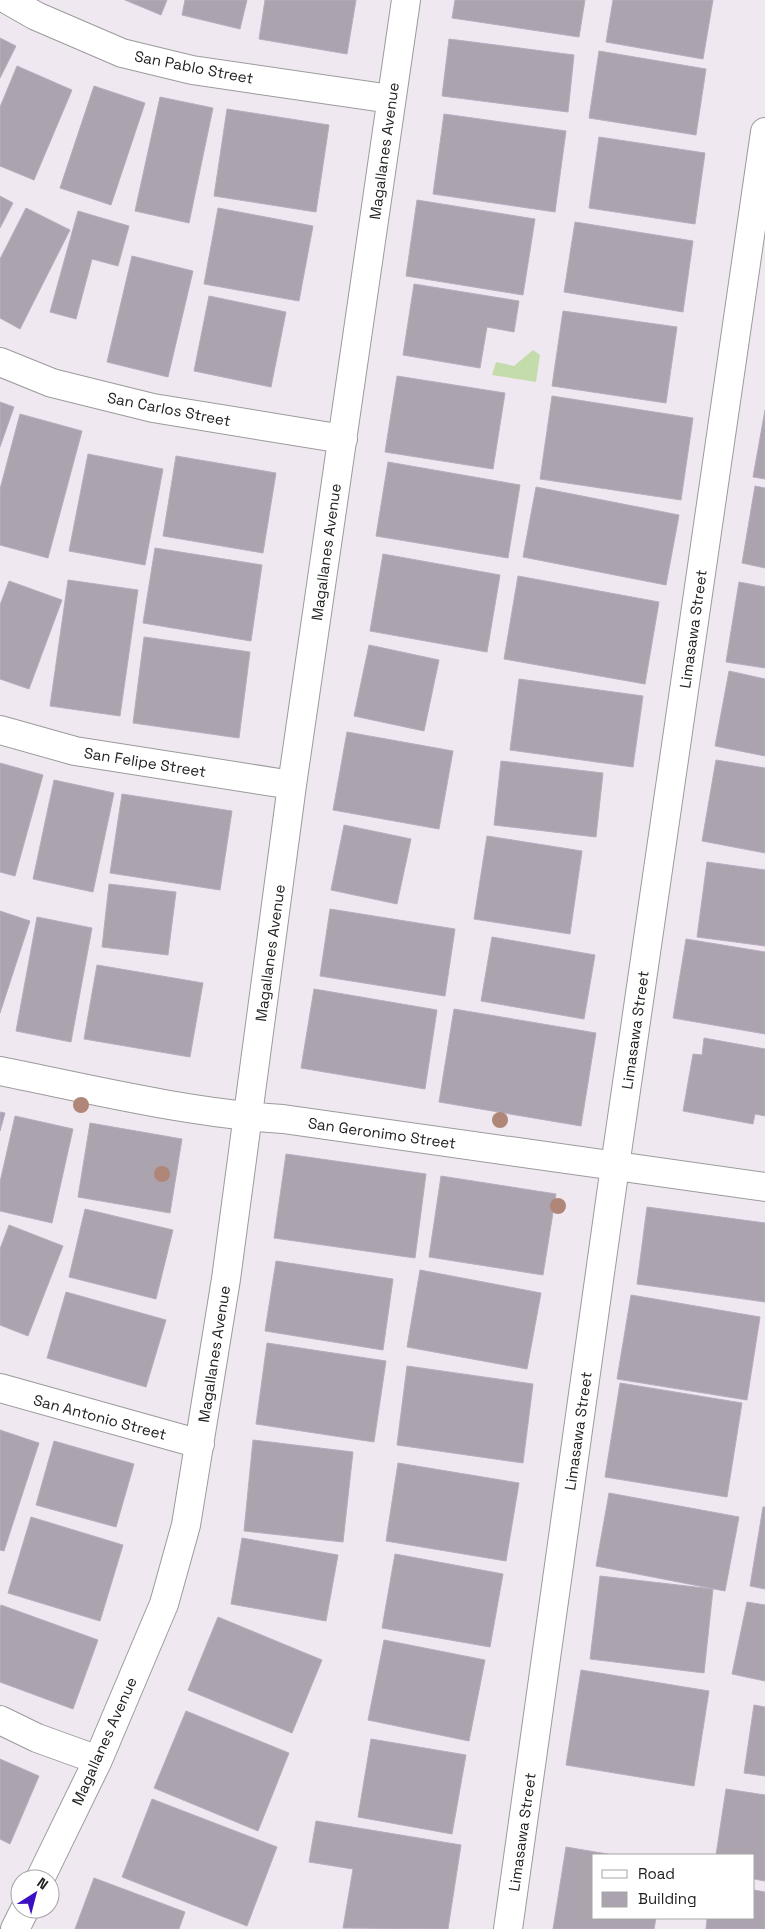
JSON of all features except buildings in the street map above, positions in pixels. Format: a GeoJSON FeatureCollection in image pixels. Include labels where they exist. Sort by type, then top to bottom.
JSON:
{"type":"FeatureCollection","features":[{"type":"Feature","properties":{"kind":"street","name":"San Pablo Street"},"geometry":{"type":"LineString","coordinates":[[8,0],[36,16],[122,52],[192,70],[391,99]]}},
{"type":"Feature","properties":{"kind":"street","name":"Magallanes Avenue"},"geometry":{"type":"LineString","coordinates":[[45,1869],[98,1760],[164,1604],[186,1524],[226,1279],[292,785],[406,0]]}},
{"type":"Feature","properties":{"kind":"street","name":"Limasawa Street"},"geometry":{"type":"LineString","coordinates":[[508,1929],[615,1166],[765,132]]}},
{"type":"Feature","properties":{"kind":"street","name":"San Carlos Street"},"geometry":{"type":"LineString","coordinates":[[0,362],[52,383],[153,408],[343,439]]}},
{"type":"Feature","properties":{"kind":"street","name":"San Felipe Street"},"geometry":{"type":"LineString","coordinates":[[0,730],[75,751],[292,785]]}},
{"type":"Feature","properties":{"kind":"street","name":"San Geronimo Street"},"geometry":{"type":"LineString","coordinates":[[0,1071],[147,1100],[248,1116],[284,1119],[765,1187]]}},
{"type":"Feature","properties":{"kind":"street","name":"San Antonio Street"},"geometry":{"type":"LineString","coordinates":[[0,1388],[200,1444]]}},
{"type":"Feature","properties":{"kind":"street"},"geometry":{"type":"LineString","coordinates":[[0,1720],[37,1738],[98,1760]]}},
{"type":"Feature","properties":{"kind":"shaded area"},"geometry":{"type":"Polygon","coordinates":[[[533,350],[540,355],[536,382],[492,375],[496,362],[514,366],[533,350]]]}}]}
